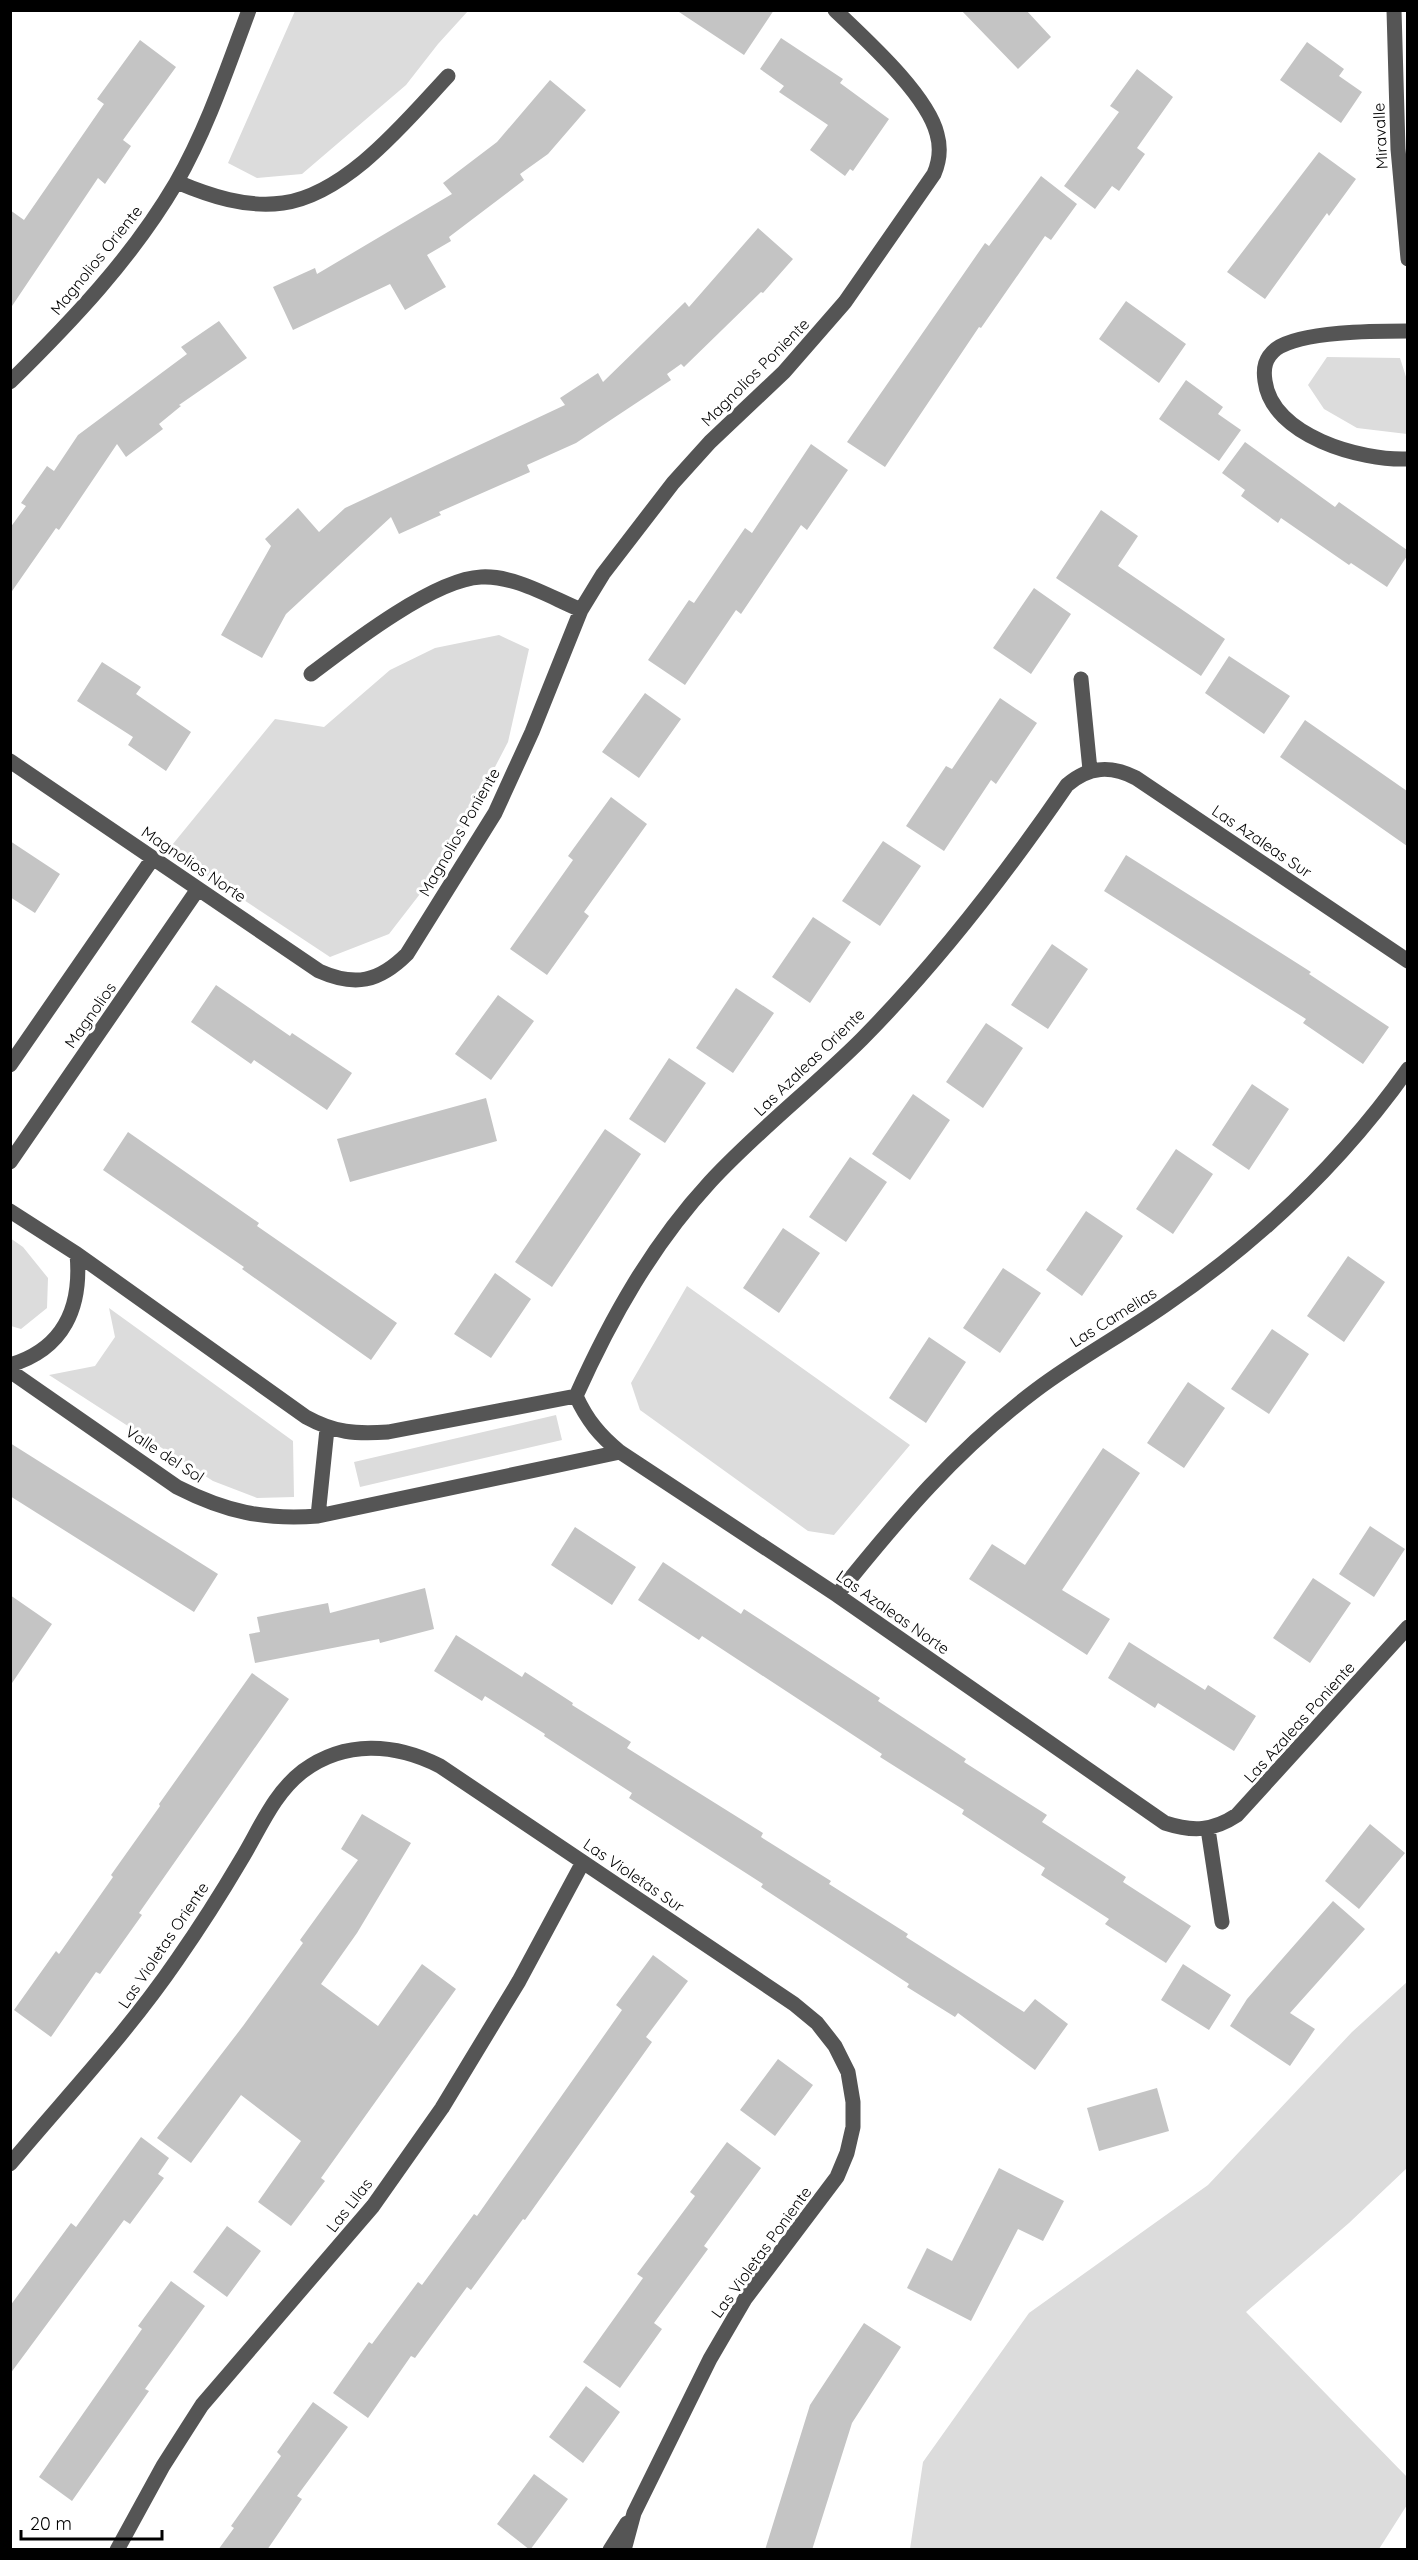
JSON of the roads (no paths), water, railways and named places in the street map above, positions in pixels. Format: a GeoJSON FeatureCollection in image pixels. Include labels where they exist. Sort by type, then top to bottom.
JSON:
{"type":"FeatureCollection","features":[{"type":"Feature","properties":{"kind":"street","name":"Magnolios Oriente"},"geometry":{"type":"LineString","coordinates":[[10,382],[92,299],[138,240],[177,182],[216,100],[249,10]]}},
{"type":"Feature","properties":{"kind":"street","name":"Magnolios Poniente"},"geometry":{"type":"LineString","coordinates":[[363,980],[380,975],[395,966],[407,954],[473,851],[514,774],[580,610],[629,538],[673,483],[710,442],[784,372],[845,302],[927,186],[939,163],[940,150],[932,119],[909,86],[835,10]]}},
{"type":"Feature","properties":{"kind":"street","name":"Miravalle"},"geometry":{"type":"LineString","coordinates":[[1394,10],[1398,149],[1407,259]]}},
{"type":"Feature","properties":{"kind":"street"},"geometry":{"type":"LineString","coordinates":[[177,182],[206,194],[237,202],[284,203],[312,194],[348,173],[378,148],[448,76]]}},
{"type":"Feature","properties":{"kind":"street"},"geometry":{"type":"LineString","coordinates":[[1407,331],[1338,334],[1290,343],[1271,354],[1265,362],[1264,375],[1266,389],[1276,407],[1297,427],[1316,439],[1347,452],[1379,459],[1407,459]]}},
{"type":"Feature","properties":{"kind":"street"},"geometry":{"type":"LineString","coordinates":[[310,674],[379,624],[445,586],[463,580],[481,577],[506,580],[580,610]]}},
{"type":"Feature","properties":{"kind":"street"},"geometry":{"type":"LineString","coordinates":[[1081,679],[1090,770]]}},
{"type":"Feature","properties":{"kind":"street","name":"Magnolios Norte"},"geometry":{"type":"LineString","coordinates":[[10,761],[319,971],[348,980],[363,980]]}},
{"type":"Feature","properties":{"kind":"street","name":"Las Azaleas Sur"},"geometry":{"type":"LineString","coordinates":[[1090,770],[1106,768],[1122,770],[1136,778],[1407,961]]}},
{"type":"Feature","properties":{"kind":"street","name":"Las Azaleas Oriente"},"geometry":{"type":"LineString","coordinates":[[576,1396],[600,1342],[629,1291],[652,1254],[679,1218],[743,1148],[861,1040],[898,1001],[934,960],[992,886],[1067,785],[1090,770]]}},
{"type":"Feature","properties":{"kind":"street"},"geometry":{"type":"LineString","coordinates":[[10,1065],[153,858]]}},
{"type":"Feature","properties":{"kind":"street","name":"Magnolios"},"geometry":{"type":"LineString","coordinates":[[10,1162],[198,889]]}},
{"type":"Feature","properties":{"kind":"street","name":"Las Camelias"},"geometry":{"type":"LineString","coordinates":[[837,1595],[898,1520],[942,1472],[987,1429],[1079,1359],[1126,1332],[1203,1278],[1260,1233],[1313,1183],[1354,1137],[1407,1069]]}},
{"type":"Feature","properties":{"kind":"street"},"geometry":{"type":"LineString","coordinates":[[10,1211],[77,1254],[306,1417],[327,1429],[358,1434],[388,1432],[576,1396]]}},
{"type":"Feature","properties":{"kind":"street"},"geometry":{"type":"LineString","coordinates":[[10,1365],[27,1360],[47,1346],[63,1329],[75,1306],[80,1280],[77,1254]]}},
{"type":"Feature","properties":{"kind":"street","name":"Valle del Sol"},"geometry":{"type":"LineString","coordinates":[[10,1371],[177,1487],[201,1499],[251,1515],[285,1518],[318,1516],[620,1452]]}},
{"type":"Feature","properties":{"kind":"street","name":"Las Azaleas Norte"},"geometry":{"type":"LineString","coordinates":[[576,1396],[591,1424],[620,1452],[837,1595],[1165,1823],[1194,1830],[1208,1829]]}},
{"type":"Feature","properties":{"kind":"street"},"geometry":{"type":"LineString","coordinates":[[318,1516],[327,1429]]}},
{"type":"Feature","properties":{"kind":"street","name":"Las Azaleas Poniente"},"geometry":{"type":"LineString","coordinates":[[1208,1829],[1224,1824],[1249,1804],[1407,1627]]}},
{"type":"Feature","properties":{"kind":"street","name":"Las Violetas Sur"},"geometry":{"type":"LineString","coordinates":[[342,1751],[393,1748],[417,1755],[440,1766],[794,2004],[817,2023],[835,2046],[848,2072],[853,2102]]}},
{"type":"Feature","properties":{"kind":"street","name":"Las Violetas Oriente"},"geometry":{"type":"LineString","coordinates":[[10,2164],[109,2052],[144,2007],[210,1911],[272,1805],[286,1787],[302,1772],[342,1751]]}},
{"type":"Feature","properties":{"kind":"street"},"geometry":{"type":"LineString","coordinates":[[1208,1829],[1221,1922]]}},
{"type":"Feature","properties":{"kind":"street","name":"Las Lilas"},"geometry":{"type":"LineString","coordinates":[[117,2550],[162,2466],[202,2405],[373,2206],[442,2108],[519,1981],[583,1862]]}},
{"type":"Feature","properties":{"kind":"street","name":"Las Violetas Poniente"},"geometry":{"type":"LineString","coordinates":[[624,2550],[634,2513],[710,2359],[745,2300],[837,2177],[847,2153],[853,2127],[853,2102]]}},
{"type":"Feature","properties":{"kind":"street"},"geometry":{"type":"LineString","coordinates":[[610,2550],[634,2513]]}}]}
